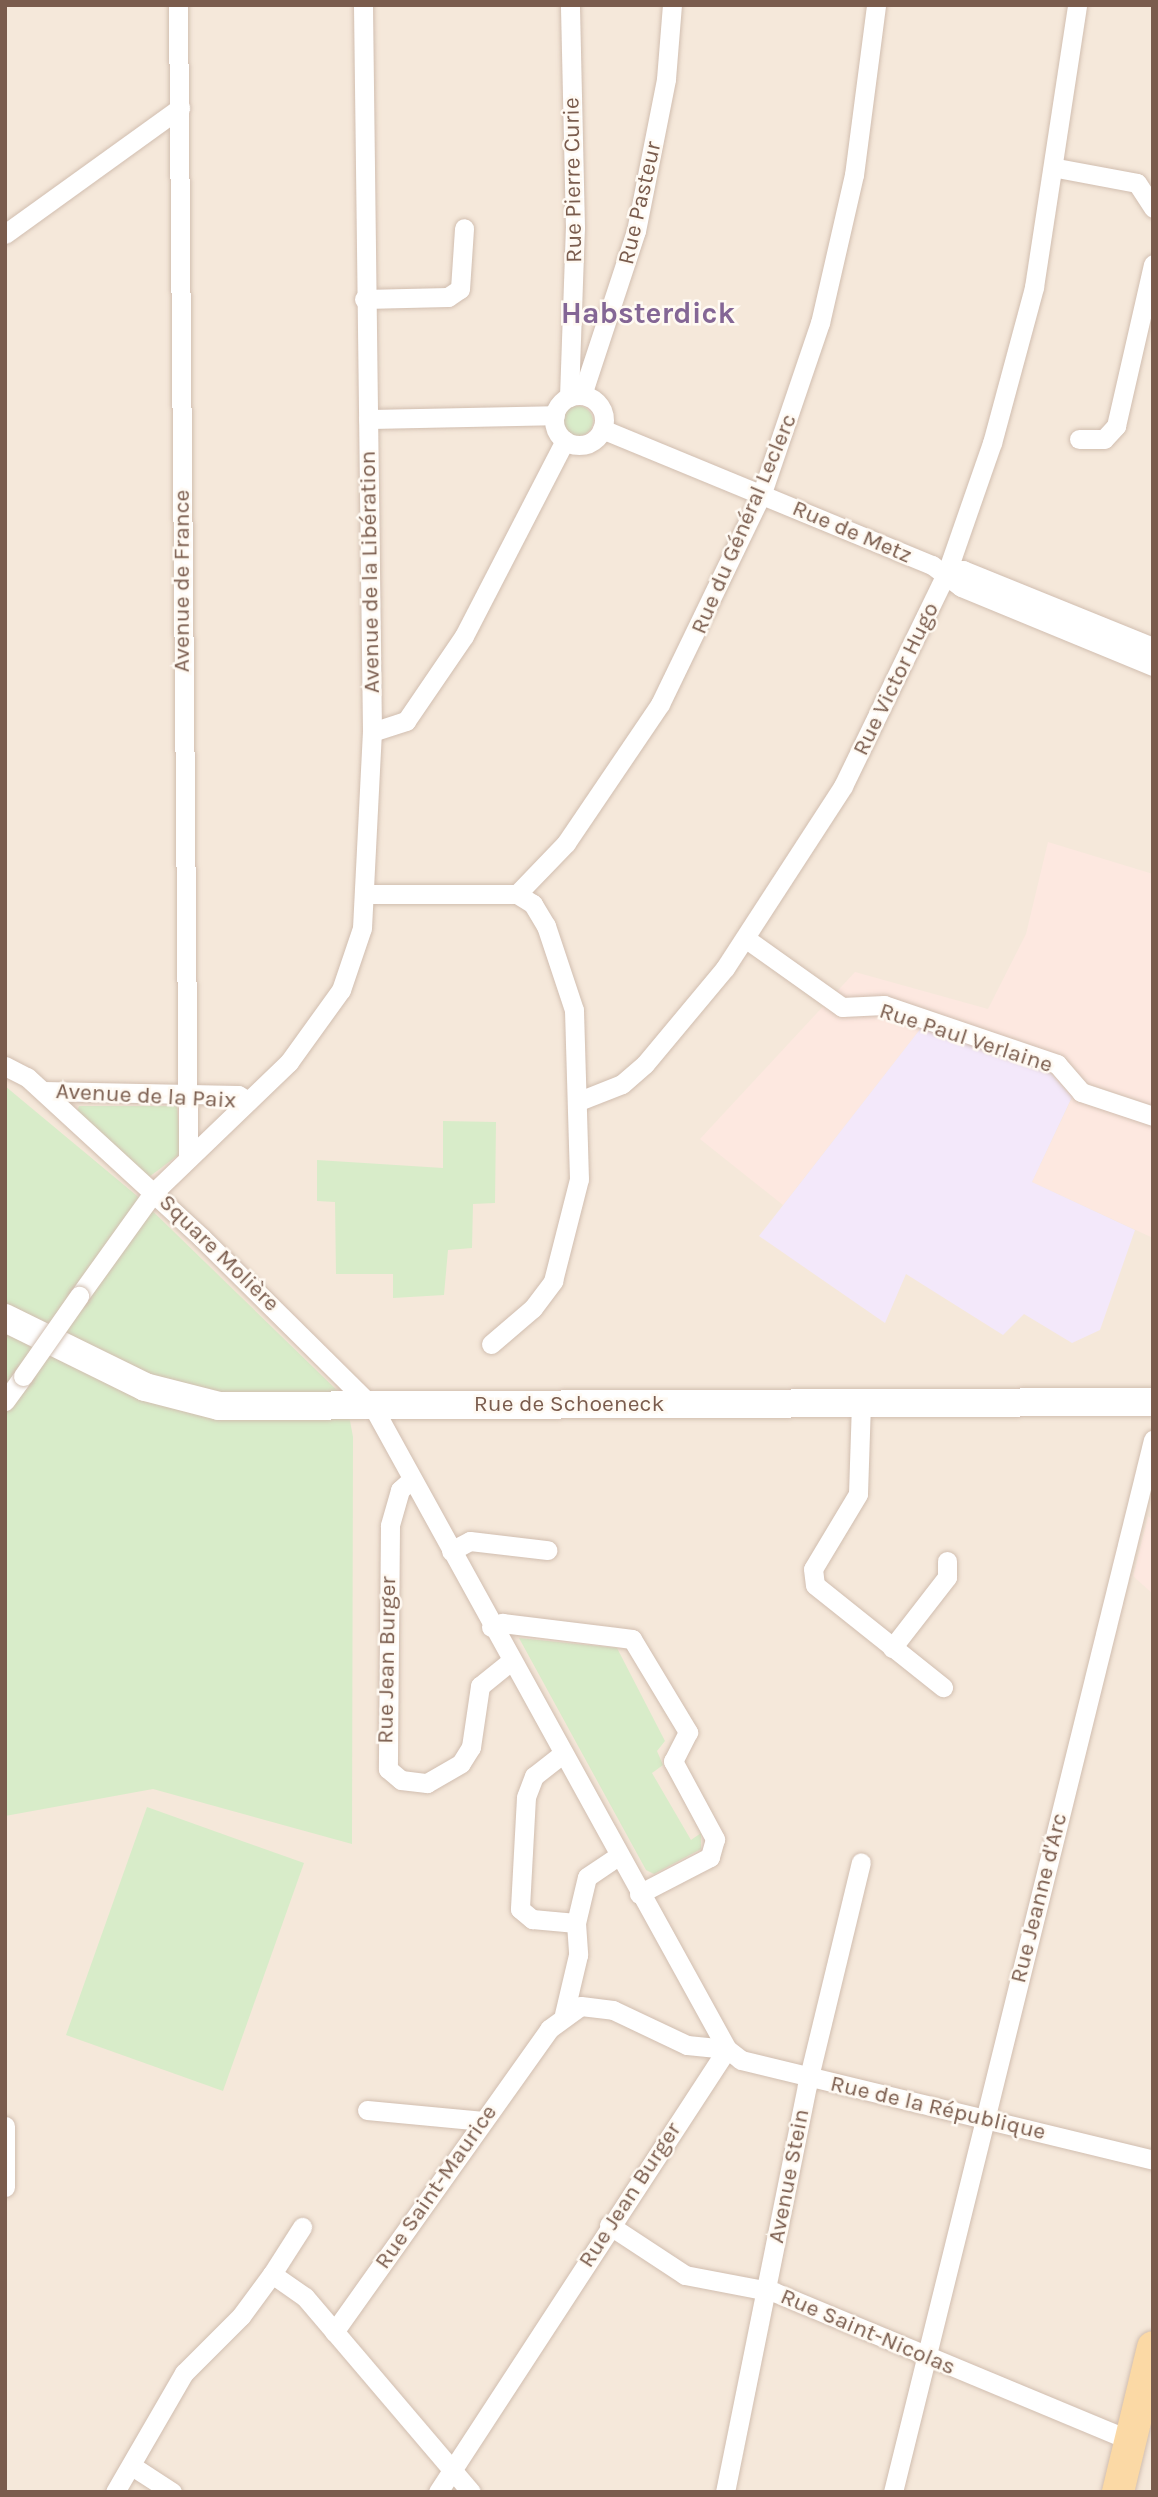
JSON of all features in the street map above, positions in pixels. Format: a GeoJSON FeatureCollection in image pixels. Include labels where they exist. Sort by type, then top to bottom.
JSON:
{"type":"FeatureCollection","features":[{"type":"Feature","properties":{"kind":"main road","name":"Rue de Schoeneck"},"geometry":{"type":"LineString","coordinates":[[5,1318],[183,1400],[373,1407],[1153,1402]]}},
{"type":"Feature","properties":{"kind":"main road"},"geometry":{"type":"LineString","coordinates":[[1118,2492],[1153,2347]]}},
{"type":"Feature","properties":{"kind":"street","name":"Avenue de France"},"geometry":{"type":"LineString","coordinates":[[178,5],[190,1094],[188,1157]]}},
{"type":"Feature","properties":{"kind":"street","name":"Avenue de la Libération"},"geometry":{"type":"LineString","coordinates":[[248,1101],[289,1062],[341,990],[368,894],[372,732],[364,299],[363,5]]}},
{"type":"Feature","properties":{"kind":"street","name":"Rue Pierre Curie"},"geometry":{"type":"LineString","coordinates":[[570,5],[575,396]]}},
{"type":"Feature","properties":{"kind":"street","name":"Rue Pasteur"},"geometry":{"type":"LineString","coordinates":[[555,415],[575,396],[636,231],[662,104],[673,5]]}},
{"type":"Feature","properties":{"kind":"street","name":"Rue du Général Leclerc"},"geometry":{"type":"LineString","coordinates":[[510,893],[566,843],[660,704],[762,493],[840,243],[876,5]]}},
{"type":"Feature","properties":{"kind":"street","name":"Rue Victor Hugo"},"geometry":{"type":"LineString","coordinates":[[579,1101],[622,1084],[645,1064],[745,939],[843,786],[947,572],[1021,345],[1057,168],[1077,5]]}},
{"type":"Feature","properties":{"kind":"street"},"geometry":{"type":"LineString","coordinates":[[5,234],[180,108]]}},
{"type":"Feature","properties":{"kind":"street"},"geometry":{"type":"LineString","coordinates":[[1057,168],[1137,183],[1153,208]]}},
{"type":"Feature","properties":{"kind":"street"},"geometry":{"type":"LineString","coordinates":[[364,299],[448,297],[460,289],[464,228]]}},
{"type":"Feature","properties":{"kind":"street"},"geometry":{"type":"LineString","coordinates":[[1079,439],[1104,439],[1116,426],[1153,264]]}},
{"type":"Feature","properties":{"kind":"street"},"geometry":{"type":"LineString","coordinates":[[565,440],[586,443],[602,429],[601,407],[575,396]]}},
{"type":"Feature","properties":{"kind":"street"},"geometry":{"type":"LineString","coordinates":[[368,419],[555,415],[565,440],[464,636],[406,721],[372,732]]}},
{"type":"Feature","properties":{"kind":"street","name":"Rue de Metz"},"geometry":{"type":"LineString","coordinates":[[602,429],[762,493],[947,572],[961,587],[1153,647]]}},
{"type":"Feature","properties":{"kind":"street","name":"Rue de Metz"},"geometry":{"type":"LineString","coordinates":[[1057,618],[1153,666]]}},
{"type":"Feature","properties":{"kind":"street"},"geometry":{"type":"LineString","coordinates":[[368,894],[510,893],[533,904],[564,971],[575,1021],[579,1101],[579,1179],[565,1252],[533,1308],[491,1344]]}},
{"type":"Feature","properties":{"kind":"street","name":"Rue Paul Verlaine"},"geometry":{"type":"LineString","coordinates":[[745,939],[842,1007],[884,1005],[1057,1064],[1081,1092],[1153,1116]]}},
{"type":"Feature","properties":{"kind":"street","name":"Avenue de la Paix"},"geometry":{"type":"LineString","coordinates":[[5,1066],[43,1091],[153,1193]]}},
{"type":"Feature","properties":{"kind":"street","name":"Avenue de la Paix"},"geometry":{"type":"LineString","coordinates":[[43,1091],[238,1095],[248,1101]]}},
{"type":"Feature","properties":{"kind":"street","name":"Square Molière"},"geometry":{"type":"LineString","coordinates":[[248,1101],[153,1193],[373,1407]]}},
{"type":"Feature","properties":{"kind":"street"},"geometry":{"type":"LineString","coordinates":[[5,1401],[153,1193]]}},
{"type":"Feature","properties":{"kind":"street"},"geometry":{"type":"LineString","coordinates":[[861,1403],[858,1494],[813,1575],[818,1591],[943,1687]]}},
{"type":"Feature","properties":{"kind":"street"},"geometry":{"type":"LineString","coordinates":[[373,1407],[561,1755],[727,2049]]}},
{"type":"Feature","properties":{"kind":"street","name":"Rue Jeanne d'Arc"},"geometry":{"type":"LineString","coordinates":[[893,2492],[1153,1440]]}},
{"type":"Feature","properties":{"kind":"street","name":"Rue Jean Burger"},"geometry":{"type":"LineString","coordinates":[[411,1480],[400,1490],[390,1526],[388,1769],[401,1780],[427,1783],[461,1763],[471,1747],[480,1686],[510,1662]]}},
{"type":"Feature","properties":{"kind":"street"},"geometry":{"type":"LineString","coordinates":[[451,1551],[470,1541],[547,1549]]}},
{"type":"Feature","properties":{"kind":"street"},"geometry":{"type":"LineString","coordinates":[[892,1648],[947,1577],[947,1561]]}},
{"type":"Feature","properties":{"kind":"street"},"geometry":{"type":"LineString","coordinates":[[491,1627],[502,1623],[632,1639],[688,1732],[673,1761],[715,1839],[710,1857],[639,1894]]}},
{"type":"Feature","properties":{"kind":"street"},"geometry":{"type":"LineString","coordinates":[[561,1755],[534,1776],[526,1797],[520,1909],[532,1919],[576,1923]]}},
{"type":"Feature","properties":{"kind":"street"},"geometry":{"type":"LineString","coordinates":[[618,1856],[587,1877],[576,1923],[578,1955],[564,2014],[600,2005],[687,2045],[727,2049]]}},
{"type":"Feature","properties":{"kind":"street","name":"Avenue Stein"},"geometry":{"type":"LineString","coordinates":[[726,2492],[809,2077],[861,1862]]}},
{"type":"Feature","properties":{"kind":"street","name":"Rue Saint-Maurice"},"geometry":{"type":"LineString","coordinates":[[334,2332],[483,2120],[564,2014]]}},
{"type":"Feature","properties":{"kind":"street","name":"Rue Jean Burger"},"geometry":{"type":"LineString","coordinates":[[438,2492],[609,2225],[727,2049]]}},
{"type":"Feature","properties":{"kind":"street","name":"Rue de la République"},"geometry":{"type":"LineString","coordinates":[[727,2049],[741,2060],[1153,2161]]}},
{"type":"Feature","properties":{"kind":"street"},"geometry":{"type":"LineString","coordinates":[[367,2110],[483,2120]]}},
{"type":"Feature","properties":{"kind":"street"},"geometry":{"type":"LineString","coordinates":[[5,2126],[5,2187]]}},
{"type":"Feature","properties":{"kind":"street","name":"Rue Saint-Nicolas"},"geometry":{"type":"LineString","coordinates":[[609,2225],[684,2275],[766,2290],[1129,2440]]}},
{"type":"Feature","properties":{"kind":"street"},"geometry":{"type":"LineString","coordinates":[[115,2492],[184,2373],[272,2274],[302,2227]]}},
{"type":"Feature","properties":{"kind":"street"},"geometry":{"type":"LineString","coordinates":[[272,2274],[305,2297],[471,2492]]}},
{"type":"Feature","properties":{"kind":"street"},"geometry":{"type":"LineString","coordinates":[[132,2466],[172,2492]]}},
{"type":"Feature","properties":{"kind":"shaded area"},"geometry":{"type":"Polygon","coordinates":[[[5,5],[1153,5],[1153,2492],[5,2492],[5,5]]]}},
{"type":"Feature","properties":{"kind":"shaded area"},"geometry":{"type":"Polygon","coordinates":[[[1048,842],[1153,874],[1153,1238],[1032,1182],[1072,1098],[1050,1072],[921,1028],[783,1205],[700,1139],[855,972],[988,1009],[1026,934],[1048,842]]]}},
{"type":"Feature","properties":{"kind":"shaded area"},"geometry":{"type":"Polygon","coordinates":[[[921,1028],[1050,1072],[1072,1097],[1032,1182],[1135,1230],[1100,1330],[1072,1343],[1024,1314],[1003,1335],[906,1274],[885,1323],[759,1236],[921,1028]]]}},
{"type":"Feature","properties":{"kind":"shaded area"},"geometry":{"type":"Polygon","coordinates":[[[1148,1516],[1153,1521],[1153,1594],[1133,1576],[1148,1516]]]}},
{"type":"Feature","properties":{"kind":"green space"},"geometry":{"type":"Polygon","coordinates":[[[578,406],[589,410],[593,421],[589,432],[578,436],[567,432],[563,421],[567,410],[578,406]]]}},
{"type":"Feature","properties":{"kind":"green space"},"geometry":{"type":"Polygon","coordinates":[[[5,1086],[136,1195],[346,1399],[353,1437],[352,1844],[153,1789],[5,1816],[5,1086]]]}},
{"type":"Feature","properties":{"kind":"green space"},"geometry":{"type":"Polygon","coordinates":[[[79,1106],[177,1106],[181,1153],[149,1177],[77,1111],[79,1106]]]}},
{"type":"Feature","properties":{"kind":"green space"},"geometry":{"type":"Polygon","coordinates":[[[443,1121],[496,1122],[495,1203],[473,1204],[472,1248],[448,1250],[444,1295],[393,1298],[393,1274],[336,1274],[335,1202],[317,1201],[317,1160],[443,1168],[443,1121]]]}},
{"type":"Feature","properties":{"kind":"green space"},"geometry":{"type":"Polygon","coordinates":[[[519,1638],[617,1648],[665,1741],[657,1751],[663,1765],[652,1773],[691,1840],[701,1833],[701,1849],[654,1874],[646,1870],[519,1638]]]}},
{"type":"Feature","properties":{"kind":"green space"},"geometry":{"type":"Polygon","coordinates":[[[147,1807],[304,1863],[223,2091],[66,2035],[147,1807]]]}},
{"type":"Feature","properties":{"kind":"district","name":"Habsterdick"},"geometry":{"type":"Point","coordinates":[648,313]}}]}
